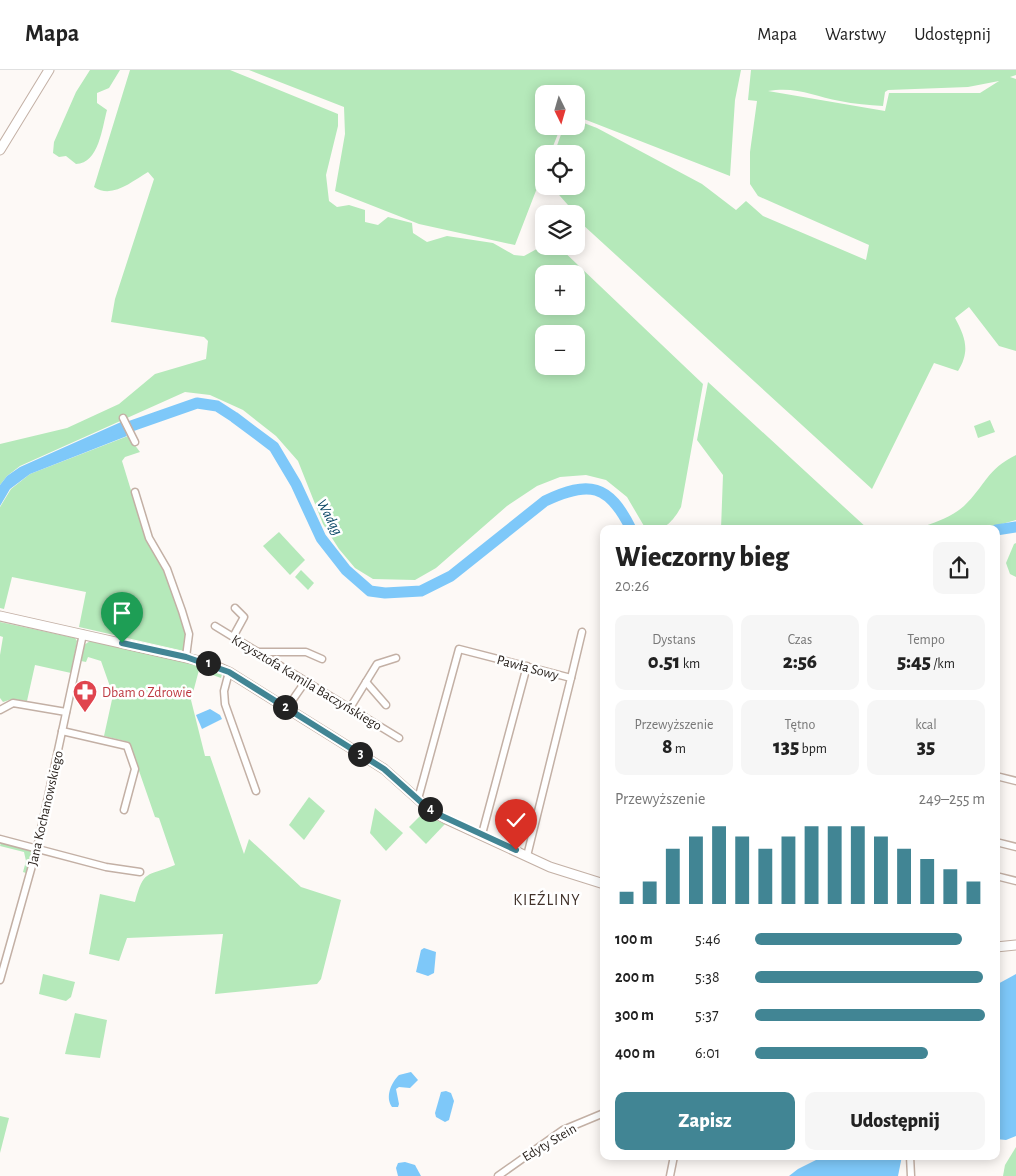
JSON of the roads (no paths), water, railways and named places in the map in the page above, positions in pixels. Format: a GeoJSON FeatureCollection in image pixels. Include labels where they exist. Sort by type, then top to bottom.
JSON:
{"type":"FeatureCollection","features":[{"type":"Feature","properties":{"kind":"street"},"geometry":{"type":"LineString","coordinates":[[0,150],[49,70]]}},
{"type":"Feature","properties":{"kind":"street"},"geometry":{"type":"LineString","coordinates":[[123,418],[135,442]]}},
{"type":"Feature","properties":{"kind":"street"},"geometry":{"type":"LineString","coordinates":[[135,492],[149,538],[167,569],[182,611],[189,634],[186,657]]}},
{"type":"Feature","properties":{"kind":"street"},"geometry":{"type":"LineString","coordinates":[[233,637],[244,616],[235,608]]}},
{"type":"Feature","properties":{"kind":"street"},"geometry":{"type":"LineString","coordinates":[[0,616],[186,657],[229,672],[384,769],[418,800],[446,819],[564,873],[600,881]]}},
{"type":"Feature","properties":{"kind":"street","name":"Krzysztofa Kamila Baczyńskiego"},"geometry":{"type":"LineString","coordinates":[[215,626],[399,738]]}},
{"type":"Feature","properties":{"kind":"street"},"geometry":{"type":"LineString","coordinates":[[571,678],[582,632]]}},
{"type":"Feature","properties":{"kind":"street","name":"Jana Kochanowskiego"},"geometry":{"type":"LineString","coordinates":[[0,980],[37,848],[83,634]]}},
{"type":"Feature","properties":{"kind":"street","name":"Pawła Sowy"},"geometry":{"type":"LineString","coordinates":[[418,800],[459,649],[571,678],[526,856]]}},
{"type":"Feature","properties":{"kind":"street"},"geometry":{"type":"LineString","coordinates":[[258,652],[306,652],[322,659]]}},
{"type":"Feature","properties":{"kind":"street"},"geometry":{"type":"LineString","coordinates":[[278,664],[282,652]]}},
{"type":"Feature","properties":{"kind":"street"},"geometry":{"type":"LineString","coordinates":[[350,708],[377,664],[396,658]]}},
{"type":"Feature","properties":{"kind":"street"},"geometry":{"type":"LineString","coordinates":[[482,834],[527,666]]}},
{"type":"Feature","properties":{"kind":"street"},"geometry":{"type":"LineString","coordinates":[[229,672],[224,691],[224,704],[256,791]]}},
{"type":"Feature","properties":{"kind":"street"},"geometry":{"type":"LineString","coordinates":[[287,708],[305,682]]}},
{"type":"Feature","properties":{"kind":"street"},"geometry":{"type":"LineString","coordinates":[[366,682],[386,705]]}},
{"type":"Feature","properties":{"kind":"street"},"geometry":{"type":"LineString","coordinates":[[0,710],[13,703],[66,712]]}},
{"type":"Feature","properties":{"kind":"street"},"geometry":{"type":"LineString","coordinates":[[62,731],[127,746],[135,769],[124,810]]}},
{"type":"Feature","properties":{"kind":"street"},"geometry":{"type":"LineString","coordinates":[[1000,777],[1016,781]]}},
{"type":"Feature","properties":{"kind":"street"},"geometry":{"type":"LineString","coordinates":[[0,839],[106,867],[140,872]]}},
{"type":"Feature","properties":{"kind":"street"},"geometry":{"type":"LineString","coordinates":[[1000,843],[1016,847]]}},
{"type":"Feature","properties":{"kind":"street"},"geometry":{"type":"LineString","coordinates":[[1000,877],[1016,881]]}},
{"type":"Feature","properties":{"kind":"street"},"geometry":{"type":"LineString","coordinates":[[1000,947],[1016,945]]}},
{"type":"Feature","properties":{"kind":"street","name":"Edyty Stein"},"geometry":{"type":"LineString","coordinates":[[498,1176],[563,1130],[600,1115]]}},
{"type":"Feature","properties":{"kind":"street"},"geometry":{"type":"LineString","coordinates":[[670,1176],[673,1160]]}},
{"type":"Feature","properties":{"kind":"street"},"geometry":{"type":"LineString","coordinates":[[910,1160],[912,1176]]}},
{"type":"Feature","properties":{"kind":"water"},"geometry":{"type":"Polygon","coordinates":[[[121,422],[127,436],[30,474],[10,489],[0,506],[0,485],[7,476],[20,467],[121,422]]]}},
{"type":"Feature","properties":{"kind":"water"},"geometry":{"type":"Polygon","coordinates":[[[210,709],[220,715],[222,719],[202,729],[196,715],[210,709]]]}},
{"type":"Feature","properties":{"kind":"water"},"geometry":{"type":"Polygon","coordinates":[[[424,948],[436,952],[434,973],[428,976],[416,972],[421,950],[424,948]]]}},
{"type":"Feature","properties":{"kind":"water"},"geometry":{"type":"Polygon","coordinates":[[[1016,974],[1016,1136],[1006,1140],[1000,1139],[1000,983],[1016,974]]]}},
{"type":"Feature","properties":{"kind":"water"},"geometry":{"type":"Polygon","coordinates":[[[411,1072],[418,1080],[410,1088],[399,1087],[396,1089],[399,1104],[398,1107],[392,1107],[389,1095],[394,1082],[399,1075],[411,1072]]]}},
{"type":"Feature","properties":{"kind":"water"},"geometry":{"type":"Polygon","coordinates":[[[441,1092],[451,1093],[454,1101],[449,1120],[445,1122],[436,1117],[435,1113],[441,1092]]]}},
{"type":"Feature","properties":{"kind":"water"},"geometry":{"type":"Polygon","coordinates":[[[816,1160],[901,1160],[898,1176],[789,1176],[816,1160]]]}},
{"type":"Feature","properties":{"kind":"water"},"geometry":{"type":"Polygon","coordinates":[[[405,1162],[415,1165],[421,1176],[398,1176],[396,1168],[398,1163],[405,1162]]]}},
{"type":"Feature","properties":{"kind":"waterway","name":"Wadąg"},"geometry":{"type":"LineString","coordinates":[[117,431],[197,403],[217,406],[274,447],[296,484],[321,538],[346,570],[370,591],[385,593],[421,591],[451,576],[545,501],[574,490],[596,490],[606,495],[623,514],[629,525]]}},
{"type":"Feature","properties":{"kind":"waterway","name":"Wadąg"},"geometry":{"type":"LineString","coordinates":[[1000,529],[1016,527]]}},
{"type":"Feature","properties":{"kind":"place","name":"Dbam o Zdrowie"},"geometry":{"type":"Point","coordinates":[85,713]}},
{"type":"Feature","properties":{"kind":"district","name":"KIEŹLINY"},"geometry":{"type":"Point","coordinates":[547,899]}}]}
